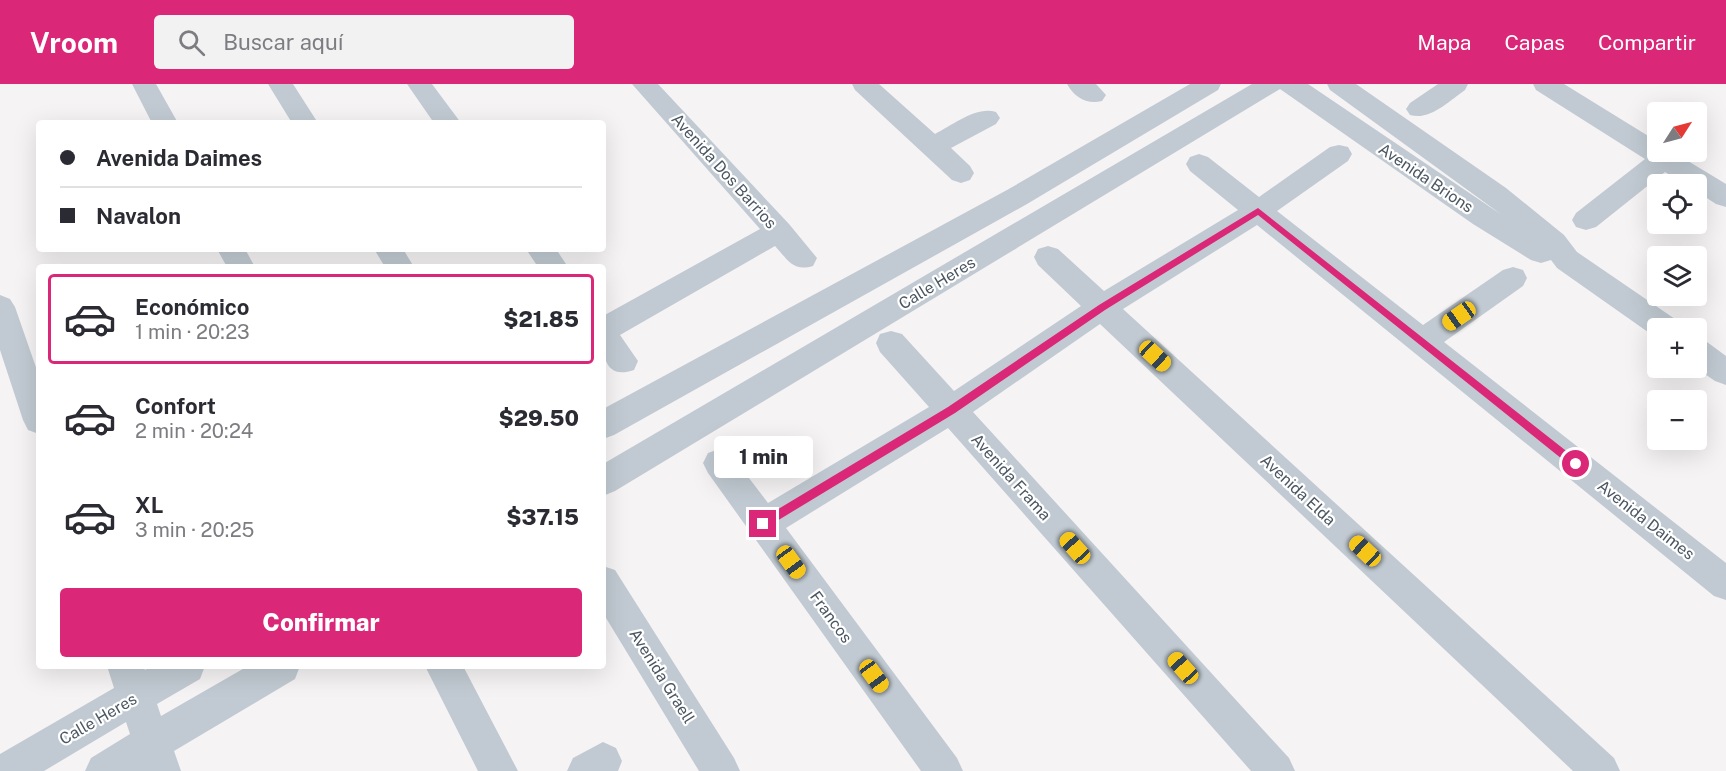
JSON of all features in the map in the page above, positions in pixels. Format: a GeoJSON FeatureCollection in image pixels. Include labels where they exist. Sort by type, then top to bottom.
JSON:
{"type":"FeatureCollection","features":[{"type":"Feature","properties":{"kind":"street"},"geometry":{"type":"LineString","coordinates":[[144,84],[163,120]]}},
{"type":"Feature","properties":{"kind":"street"},"geometry":{"type":"LineString","coordinates":[[280,84],[303,120]]}},
{"type":"Feature","properties":{"kind":"street"},"geometry":{"type":"LineString","coordinates":[[419,84],[446,120]]}},
{"type":"Feature","properties":{"kind":"street","name":"Avenida Dos Barrios"},"geometry":{"type":"LineString","coordinates":[[644,84],[803,258]]}},
{"type":"Feature","properties":{"kind":"street"},"geometry":{"type":"LineString","coordinates":[[864,84],[961,173]]}},
{"type":"Feature","properties":{"kind":"street"},"geometry":{"type":"LineString","coordinates":[[606,423],[1017,197],[1209,84]]}},
{"type":"Feature","properties":{"kind":"street","name":"Calle Heres"},"geometry":{"type":"LineString","coordinates":[[606,479],[1271,84]]}},
{"type":"Feature","properties":{"kind":"street","name":"Avenida Brions"},"geometry":{"type":"LineString","coordinates":[[1290,84],[1483,217],[1543,253],[1567,260]]}},
{"type":"Feature","properties":{"kind":"street","name":"Avenida Brions"},"geometry":{"type":"LineString","coordinates":[[1339,84],[1496,195],[1554,243],[1567,260],[1651,318]]}},
{"type":"Feature","properties":{"kind":"street"},"geometry":{"type":"LineString","coordinates":[[1419,109],[1456,84]]}},
{"type":"Feature","properties":{"kind":"street"},"geometry":{"type":"LineString","coordinates":[[1545,84],[1647,147]]}},
{"type":"Feature","properties":{"kind":"street"},"geometry":{"type":"LineString","coordinates":[[932,147],[987,118]]}},
{"type":"Feature","properties":{"kind":"street"},"geometry":{"type":"LineString","coordinates":[[763,524],[951,410],[1102,307],[1258,211],[1339,154]]}},
{"type":"Feature","properties":{"kind":"street"},"geometry":{"type":"LineString","coordinates":[[1586,220],[1659,162]]}},
{"type":"Feature","properties":{"kind":"street"},"geometry":{"type":"LineString","coordinates":[[1670,162],[1726,197]]}},
{"type":"Feature","properties":{"kind":"street","name":"Avenida Daimes"},"geometry":{"type":"LineString","coordinates":[[1199,164],[1726,584]]}},
{"type":"Feature","properties":{"kind":"street"},"geometry":{"type":"LineString","coordinates":[[606,330],[779,231]]}},
{"type":"Feature","properties":{"kind":"street"},"geometry":{"type":"LineString","coordinates":[[542,252],[552,264]]}},
{"type":"Feature","properties":{"kind":"street","name":"Avenida Elda"},"geometry":{"type":"LineString","coordinates":[[1048,257],[1601,771]]}},
{"type":"Feature","properties":{"kind":"street"},"geometry":{"type":"LineString","coordinates":[[1422,342],[1513,278]]}},
{"type":"Feature","properties":{"kind":"street"},"geometry":{"type":"LineString","coordinates":[[0,307],[36,411]]}},
{"type":"Feature","properties":{"kind":"street"},"geometry":{"type":"LineString","coordinates":[[606,336],[623,361]]}},
{"type":"Feature","properties":{"kind":"street","name":"Avenida Frama"},"geometry":{"type":"LineString","coordinates":[[891,343],[1276,771]]}},
{"type":"Feature","properties":{"kind":"street"},"geometry":{"type":"LineString","coordinates":[[1707,359],[1726,372]]}},
{"type":"Feature","properties":{"kind":"street","name":"Francos"},"geometry":{"type":"LineString","coordinates":[[718,463],[944,771]]}},
{"type":"Feature","properties":{"kind":"street","name":"Avenida Graell"},"geometry":{"type":"LineString","coordinates":[[606,587],[721,771]]}},
{"type":"Feature","properties":{"kind":"street","name":"Calle Heres"},"geometry":{"type":"LineString","coordinates":[[8,771],[130,682],[176,669]]}},
{"type":"Feature","properties":{"kind":"street"},"geometry":{"type":"LineString","coordinates":[[104,771],[157,757],[278,669]]}},
{"type":"Feature","properties":{"kind":"street"},"geometry":{"type":"LineString","coordinates":[[445,669],[499,771]]}},
{"type":"Feature","properties":{"kind":"street"},"geometry":{"type":"LineString","coordinates":[[130,682],[157,757]]}},
{"type":"Feature","properties":{"kind":"route"},"geometry":{"type":"LineString","coordinates":[[763,524],[951,410],[1102,307],[1258,211],[1576,464]]}}]}
